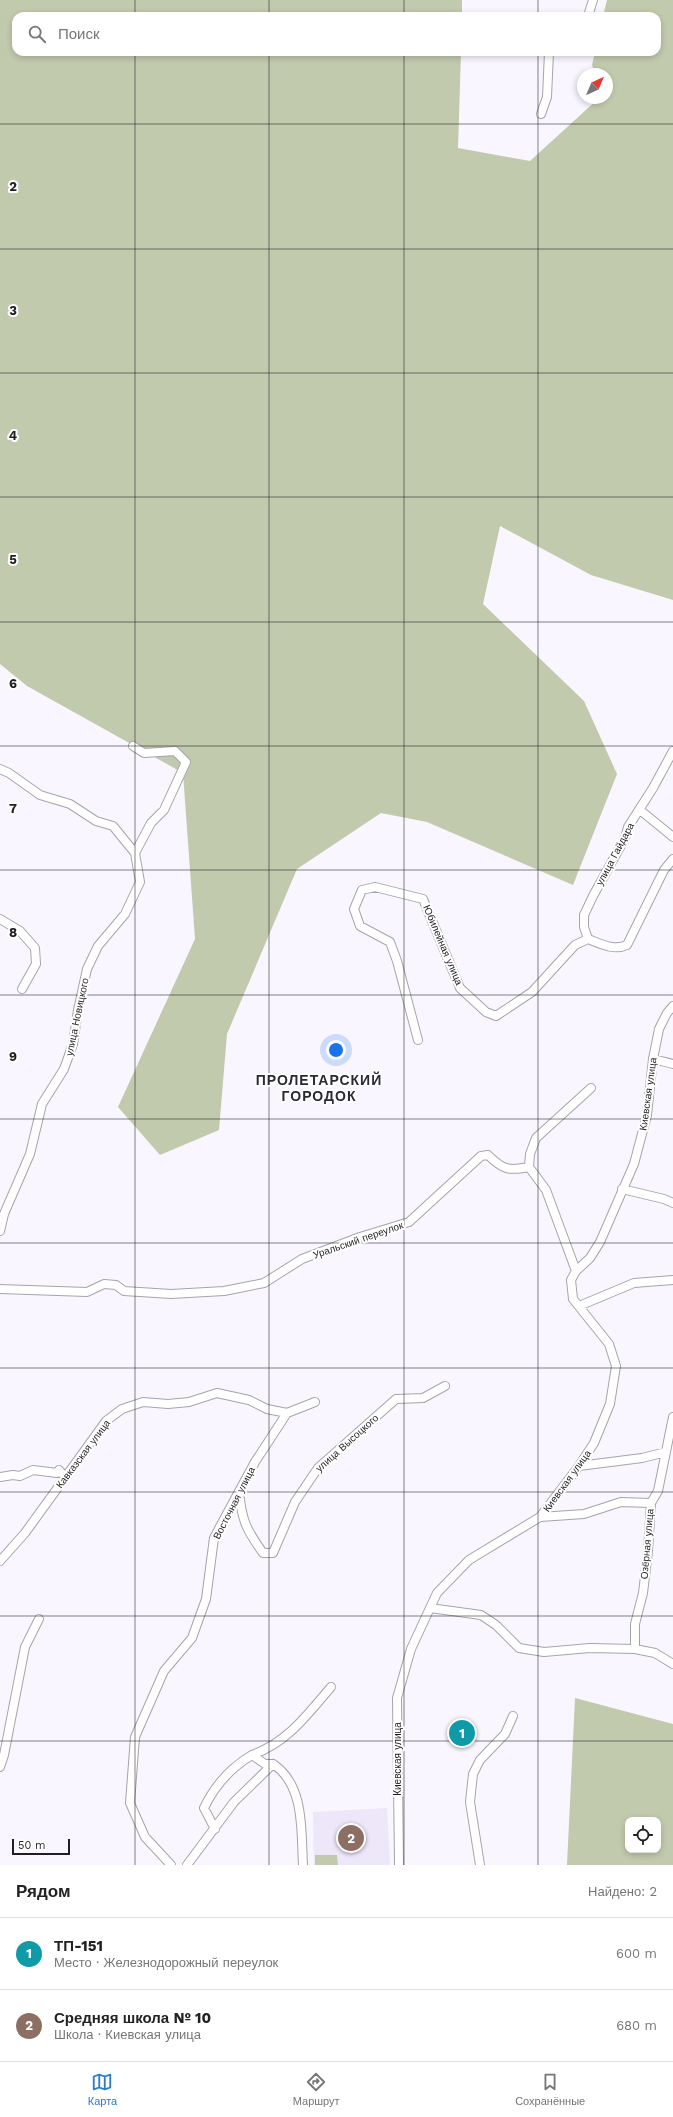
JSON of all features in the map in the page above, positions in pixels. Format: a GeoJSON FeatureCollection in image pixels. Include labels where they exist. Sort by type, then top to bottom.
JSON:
{"type":"FeatureCollection","features":[{"type":"Feature","properties":{"kind":"street"},"geometry":{"type":"LineString","coordinates":[[589,12],[593,0]]}},
{"type":"Feature","properties":{"kind":"street"},"geometry":{"type":"LineString","coordinates":[[540,114],[547,97],[549,56]]}},
{"type":"Feature","properties":{"kind":"street"},"geometry":{"type":"LineString","coordinates":[[132,746],[144,753],[175,751],[186,762],[164,810],[151,823],[134,853]]}},
{"type":"Feature","properties":{"kind":"street","name":"улица Гайдара"},"geometry":{"type":"LineString","coordinates":[[588,939],[584,927],[584,915],[624,838],[628,827],[640,810],[673,751]]}},
{"type":"Feature","properties":{"kind":"street","name":"улица Новицкого"},"geometry":{"type":"LineString","coordinates":[[0,768],[40,795],[70,804],[96,821],[113,826],[134,853],[140,882],[125,914],[98,946],[87,969],[78,1010],[73,1044],[64,1069],[42,1104],[30,1154],[4,1214],[0,1231]]}},
{"type":"Feature","properties":{"kind":"street"},"geometry":{"type":"LineString","coordinates":[[640,810],[673,837]]}},
{"type":"Feature","properties":{"kind":"street"},"geometry":{"type":"LineString","coordinates":[[588,939],[607,946],[620,948],[627,945],[664,870],[673,860]]}},
{"type":"Feature","properties":{"kind":"street","name":"Юбилейная улица"},"geometry":{"type":"LineString","coordinates":[[418,1040],[397,961],[390,942],[360,926],[354,909],[362,890],[375,887],[423,899],[460,988],[486,1012],[496,1016],[532,992],[575,945],[588,939]]}},
{"type":"Feature","properties":{"kind":"street"},"geometry":{"type":"LineString","coordinates":[[0,918],[20,931],[35,948],[36,964],[22,989]]}},
{"type":"Feature","properties":{"kind":"street","name":"Киевская улица"},"geometry":{"type":"LineString","coordinates":[[399,1865],[397,1698],[411,1649],[438,1593],[469,1560],[540,1517],[579,1466],[594,1443],[610,1404],[616,1366],[609,1344],[573,1299],[571,1280],[576,1271],[590,1258],[600,1242],[639,1150],[646,1122],[653,1059],[659,1029],[667,1013],[673,1006]]}},
{"type":"Feature","properties":{"kind":"street"},"geometry":{"type":"LineString","coordinates":[[653,1059],[673,1064]]}},
{"type":"Feature","properties":{"kind":"street"},"geometry":{"type":"LineString","coordinates":[[576,1271],[546,1190],[529,1167],[530,1154],[536,1138],[590,1088]]}},
{"type":"Feature","properties":{"kind":"street","name":"Уральский переулок"},"geometry":{"type":"LineString","coordinates":[[0,1289],[87,1292],[104,1284],[116,1285],[124,1291],[172,1294],[224,1291],[264,1283],[302,1259],[360,1237],[409,1222],[481,1156],[488,1155],[498,1166],[513,1170],[529,1167]]}},
{"type":"Feature","properties":{"kind":"street"},"geometry":{"type":"LineString","coordinates":[[622,1189],[664,1199],[673,1203]]}},
{"type":"Feature","properties":{"kind":"street"},"geometry":{"type":"LineString","coordinates":[[579,1306],[634,1283],[673,1280]]}},
{"type":"Feature","properties":{"kind":"street","name":"улица Высоцкого"},"geometry":{"type":"LineString","coordinates":[[239,1491],[241,1515],[250,1535],[263,1553],[273,1553],[295,1502],[318,1468],[396,1399],[423,1398],[445,1386]]}},
{"type":"Feature","properties":{"kind":"street","name":"Кавказская улица"},"geometry":{"type":"LineString","coordinates":[[0,1561],[25,1533],[106,1421],[122,1409],[144,1402],[168,1404],[189,1402],[217,1393],[249,1400],[267,1409],[287,1412]]}},
{"type":"Feature","properties":{"kind":"street"},"geometry":{"type":"LineString","coordinates":[[287,1412],[315,1402]]}},
{"type":"Feature","properties":{"kind":"street","name":"Восточная улица"},"geometry":{"type":"LineString","coordinates":[[171,1865],[145,1837],[130,1802],[135,1737],[164,1671],[192,1638],[206,1600],[214,1538],[239,1491],[287,1412]]}},
{"type":"Feature","properties":{"kind":"street","name":"Озёрная улица"},"geometry":{"type":"LineString","coordinates":[[635,1649],[635,1624],[643,1593],[648,1552],[651,1503],[658,1490],[673,1417]]}},
{"type":"Feature","properties":{"kind":"street"},"geometry":{"type":"LineString","coordinates":[[579,1466],[642,1458],[666,1452]]}},
{"type":"Feature","properties":{"kind":"street"},"geometry":{"type":"LineString","coordinates":[[0,1477],[14,1475],[20,1476],[33,1470],[57,1473],[59,1470],[66,1477]]}},
{"type":"Feature","properties":{"kind":"street"},"geometry":{"type":"LineString","coordinates":[[540,1517],[584,1514],[621,1502],[651,1503]]}},
{"type":"Feature","properties":{"kind":"street"},"geometry":{"type":"LineString","coordinates":[[430,1608],[480,1615],[496,1625],[518,1648],[544,1652],[590,1648],[635,1649],[655,1653],[673,1664]]}},
{"type":"Feature","properties":{"kind":"street"},"geometry":{"type":"LineString","coordinates":[[0,1767],[4,1755],[26,1647],[39,1619]]}},
{"type":"Feature","properties":{"kind":"street"},"geometry":{"type":"LineString","coordinates":[[215,1829],[204,1808],[218,1785],[236,1764],[252,1755],[268,1749],[297,1728],[331,1687]]}},
{"type":"Feature","properties":{"kind":"street"},"geometry":{"type":"LineString","coordinates":[[480,1865],[470,1802],[474,1774],[480,1760],[505,1734],[513,1716]]}},
{"type":"Feature","properties":{"kind":"street"},"geometry":{"type":"LineString","coordinates":[[252,1755],[265,1764],[273,1764],[289,1780],[300,1810],[303,1865]]}},
{"type":"Feature","properties":{"kind":"street"},"geometry":{"type":"LineString","coordinates":[[187,1865],[234,1802],[273,1764]]}},
{"type":"Feature","properties":{"kind":"shaded area"},"geometry":{"type":"Polygon","coordinates":[[[387,1808],[390,1865],[314,1865],[313,1812],[387,1808]]]}},
{"type":"Feature","properties":{"kind":"green space"},"geometry":{"type":"Polygon","coordinates":[[[0,0],[462,0],[462,12],[12,12],[12,56],[461,56],[458,148],[530,161],[592,104],[613,104],[613,68],[593,68],[592,65],[594,56],[661,56],[661,12],[604,12],[607,0],[673,0],[673,600],[591,575],[500,526],[483,604],[584,701],[617,774],[573,885],[427,822],[381,813],[297,869],[227,1034],[219,1130],[160,1155],[118,1107],[195,939],[183,773],[27,686],[0,664],[0,0]]]}},
{"type":"Feature","properties":{"kind":"green space"},"geometry":{"type":"Polygon","coordinates":[[[575,1698],[673,1724],[673,1865],[567,1865],[575,1698]]]}},
{"type":"Feature","properties":{"kind":"green space"},"geometry":{"type":"Polygon","coordinates":[[[315,1855],[337,1855],[338,1865],[315,1865],[315,1855]]]}},
{"type":"Feature","properties":{"kind":"place","name":"ТП-151"},"geometry":{"type":"Point","coordinates":[462,1733]}},
{"type":"Feature","properties":{"kind":"place","name":"Средняя школа № 10"},"geometry":{"type":"Point","coordinates":[351,1838]}},
{"type":"Feature","properties":{"kind":"district","name":"ПРОЛЕТАРСКИЙ ГОРОДОК"},"geometry":{"type":"Point","coordinates":[319,1088]}}]}
